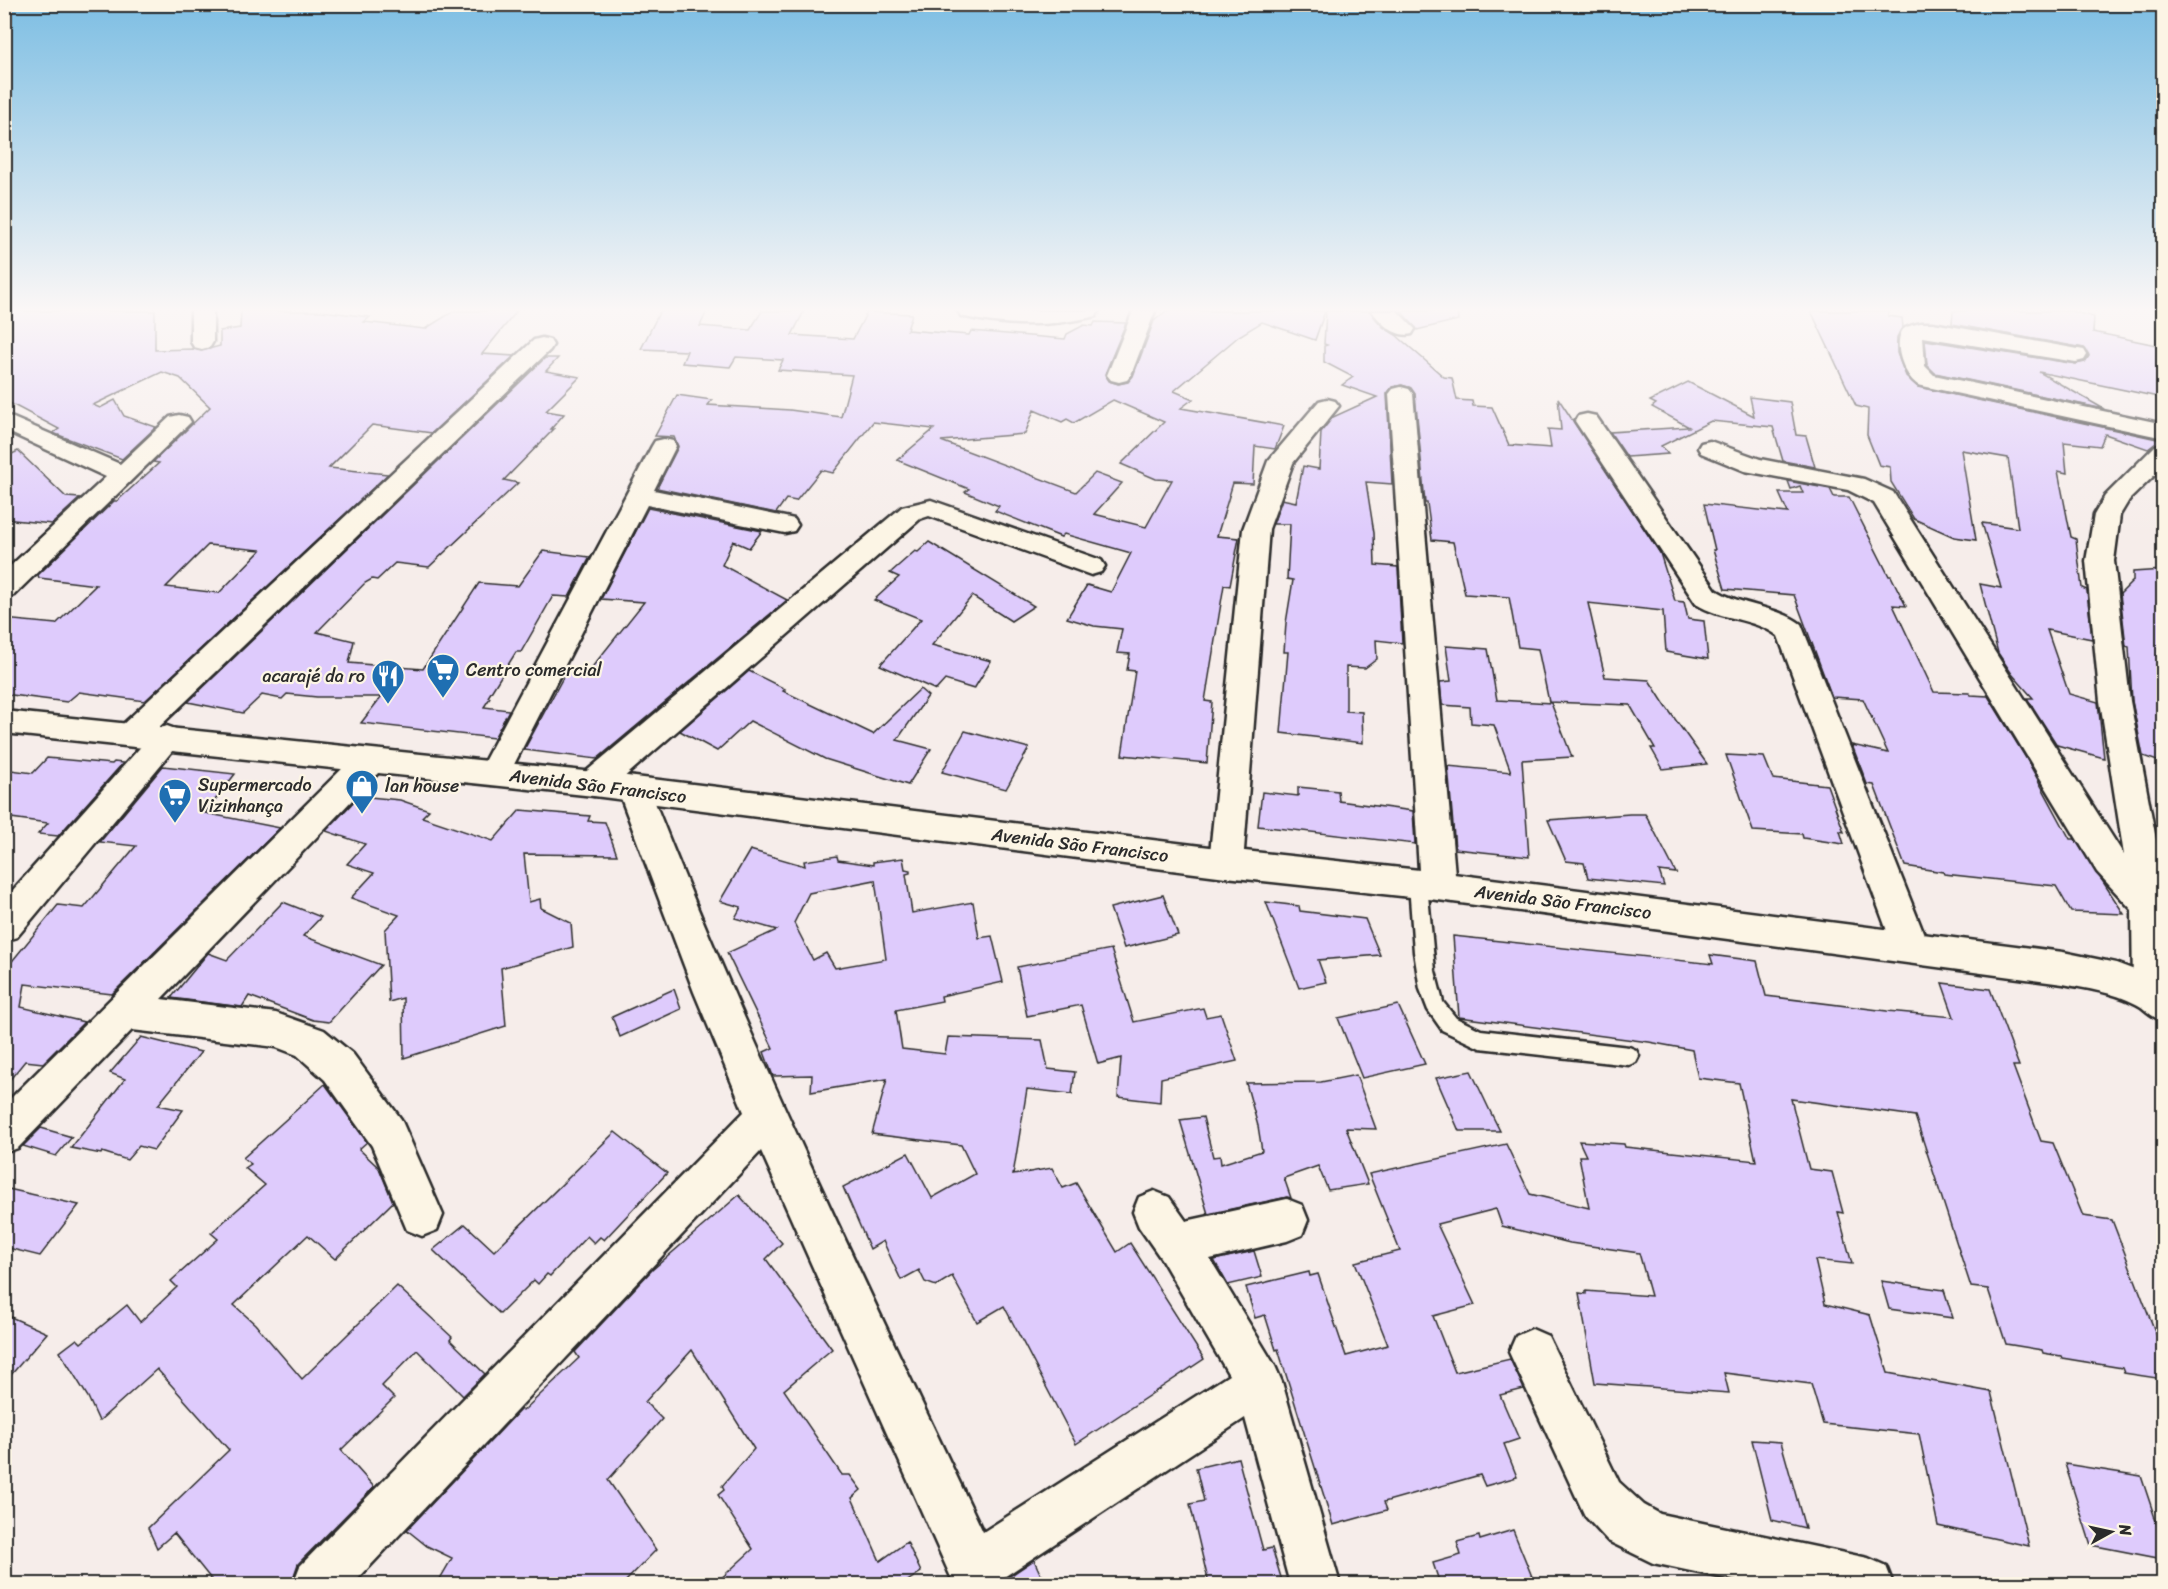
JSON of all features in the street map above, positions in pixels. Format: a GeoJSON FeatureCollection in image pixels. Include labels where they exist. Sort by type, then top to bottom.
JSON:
{"type":"FeatureCollection","features":[{"type":"Feature","properties":{"kind":"street"},"geometry":{"type":"LineString","coordinates":[[132,734],[500,385]]}},
{"type":"Feature","properties":{"kind":"street"},"geometry":{"type":"LineString","coordinates":[[1950,385],[2163,431]]}},
{"type":"Feature","properties":{"kind":"street"},"geometry":{"type":"LineString","coordinates":[[1401,394],[1428,885]]}},
{"type":"Feature","properties":{"kind":"street"},"geometry":{"type":"LineString","coordinates":[[1226,864],[1256,529],[1281,461],[1327,406]]}},
{"type":"Feature","properties":{"kind":"street"},"geometry":{"type":"LineString","coordinates":[[4,421],[124,475]]}},
{"type":"Feature","properties":{"kind":"street"},"geometry":{"type":"LineString","coordinates":[[1587,421],[1706,597],[1718,605],[1769,617],[1782,623],[1791,631],[1911,947]]}},
{"type":"Feature","properties":{"kind":"street"},"geometry":{"type":"LineString","coordinates":[[4,588],[179,422]]}},
{"type":"Feature","properties":{"kind":"street"},"geometry":{"type":"LineString","coordinates":[[494,773],[664,446]]}},
{"type":"Feature","properties":{"kind":"street"},"geometry":{"type":"LineString","coordinates":[[1710,448],[1754,466],[1855,484],[1884,498],[2109,862],[2157,901]]}},
{"type":"Feature","properties":{"kind":"street"},"geometry":{"type":"LineString","coordinates":[[2158,999],[2157,901],[2115,701],[2100,561],[2107,515],[2118,495],[2163,451]]}},
{"type":"Feature","properties":{"kind":"street"},"geometry":{"type":"LineString","coordinates":[[638,495],[785,525]]}},
{"type":"Feature","properties":{"kind":"street"},"geometry":{"type":"LineString","coordinates":[[594,784],[911,513],[922,508],[931,508],[1091,566]]}},
{"type":"Feature","properties":{"kind":"street","name":"Avenida São Francisco"},"geometry":{"type":"LineString","coordinates":[[4,722],[594,784],[1226,864],[1428,885],[1911,947],[2063,968],[2116,980],[2158,999]]}},
{"type":"Feature","properties":{"kind":"street"},"geometry":{"type":"LineString","coordinates":[[4,926],[167,738]]}},
{"type":"Feature","properties":{"kind":"street"},"geometry":{"type":"LineString","coordinates":[[4,1134],[369,762]]}},
{"type":"Feature","properties":{"kind":"street"},"geometry":{"type":"LineString","coordinates":[[634,790],[674,902],[765,1118],[977,1576],[1258,1382]]}},
{"type":"Feature","properties":{"kind":"street"},"geometry":{"type":"LineString","coordinates":[[126,1012],[276,1030],[310,1042],[339,1067],[387,1133],[422,1215]]}},
{"type":"Feature","properties":{"kind":"street"},"geometry":{"type":"LineString","coordinates":[[318,1584],[765,1118]]}},
{"type":"Feature","properties":{"kind":"street"},"geometry":{"type":"LineString","coordinates":[[1287,1220],[1166,1229],[1258,1382],[1315,1583]]}},
{"type":"Feature","properties":{"kind":"street"},"geometry":{"type":"LineString","coordinates":[[1532,1352],[1602,1499],[1626,1523],[1653,1538],[1868,1584]]}},
{"type":"Feature","properties":{"kind":"lane"},"geometry":{"type":"LineString","coordinates":[[1428,885],[1420,922],[1433,1000],[1441,1016],[1458,1030],[1480,1038],[1629,1056]]}},
{"type":"Feature","properties":{"kind":"building"},"geometry":{"type":"Polygon","coordinates":[[[4,385],[134,385],[93,405],[100,408],[115,400],[124,416],[156,427],[122,459],[53,433],[59,429],[4,400],[4,385]]]}},
{"type":"Feature","properties":{"kind":"building"},"geometry":{"type":"Polygon","coordinates":[[[187,385],[483,385],[432,433],[372,425],[329,468],[388,474],[145,701],[79,692],[67,702],[4,694],[4,619],[56,624],[96,585],[39,578],[38,575],[114,501],[117,501],[159,463],[153,462],[210,407],[187,385]],[[208,545],[166,587],[219,593],[261,550],[208,545]]]}},
{"type":"Feature","properties":{"kind":"building"},"geometry":{"type":"Polygon","coordinates":[[[517,385],[572,385],[546,411],[564,414],[551,429],[554,429],[504,480],[518,483],[429,567],[395,563],[377,580],[372,579],[365,583],[317,632],[354,641],[349,663],[423,669],[479,583],[518,586],[543,551],[590,557],[569,597],[553,596],[521,652],[516,652],[488,697],[490,698],[484,707],[509,710],[494,738],[361,723],[381,697],[317,697],[287,694],[282,699],[262,695],[243,713],[188,702],[517,385]]]}},
{"type":"Feature","properties":{"kind":"building"},"geometry":{"type":"Polygon","coordinates":[[[849,385],[1181,385],[1174,391],[1193,399],[1181,408],[1284,426],[1275,449],[1255,446],[1253,484],[1233,483],[1217,536],[1239,538],[1230,586],[1224,585],[1205,701],[1212,702],[1207,763],[1122,755],[1135,671],[1127,670],[1130,654],[1117,653],[1122,629],[1094,626],[1067,618],[1087,585],[1111,592],[1131,553],[1064,534],[1061,537],[995,511],[999,506],[965,492],[969,489],[897,460],[934,429],[873,422],[833,473],[821,470],[796,501],[786,499],[776,513],[657,488],[678,447],[674,437],[655,436],[677,395],[712,400],[708,405],[790,410],[841,417],[849,385]],[[1113,400],[1074,423],[1067,419],[1062,422],[1034,410],[1025,434],[941,441],[1076,492],[1095,473],[1122,483],[1094,514],[1146,527],[1172,480],[1156,479],[1121,464],[1164,422],[1113,400]]]}},
{"type":"Feature","properties":{"kind":"building"},"geometry":{"type":"Polygon","coordinates":[[[1342,385],[1401,385],[1392,387],[1387,394],[1392,484],[1366,482],[1374,533],[1375,565],[1398,567],[1402,643],[1376,640],[1377,659],[1365,668],[1346,667],[1346,711],[1362,712],[1363,743],[1281,733],[1288,652],[1284,652],[1286,623],[1293,580],[1287,579],[1290,524],[1273,524],[1282,499],[1296,502],[1303,466],[1319,469],[1321,432],[1333,417],[1377,397],[1342,385]]]}},
{"type":"Feature","properties":{"kind":"building"},"geometry":{"type":"Polygon","coordinates":[[[1402,385],[1454,385],[1457,400],[1472,401],[1473,406],[1492,407],[1509,445],[1551,448],[1548,429],[1561,430],[1558,398],[1660,553],[1675,601],[1684,602],[1688,619],[1704,621],[1708,659],[1666,652],[1663,611],[1588,603],[1605,677],[1649,680],[1707,764],[1663,769],[1651,748],[1655,748],[1630,705],[1549,702],[1538,649],[1518,647],[1509,597],[1465,594],[1453,542],[1432,540],[1427,503],[1425,503],[1415,394],[1411,388],[1402,385]]]}},
{"type":"Feature","properties":{"kind":"building"},"geometry":{"type":"Polygon","coordinates":[[[1682,385],[1694,385],[1754,416],[1750,397],[1790,402],[1796,435],[1806,436],[1815,467],[1783,461],[1773,427],[1711,421],[1661,446],[1668,454],[1627,457],[1610,432],[1689,427],[1652,407],[1656,404],[1650,401],[1682,385]]]}},
{"type":"Feature","properties":{"kind":"building"},"geometry":{"type":"Polygon","coordinates":[[[1846,385],[1916,385],[2162,442],[2148,449],[2105,434],[2100,446],[2064,442],[2067,473],[2058,471],[2071,537],[2076,539],[2082,588],[2087,590],[2092,639],[2047,630],[2069,694],[2098,702],[2104,758],[2057,745],[2027,698],[2033,698],[2012,674],[1998,653],[1980,584],[2001,588],[1982,523],[2018,528],[2008,458],[1961,450],[1976,540],[1954,537],[1914,519],[1891,482],[1890,467],[1879,465],[1867,435],[1868,409],[1856,406],[1846,385]]]}},
{"type":"Feature","properties":{"kind":"building"},"geometry":{"type":"Polygon","coordinates":[[[1992,385],[2062,385],[2104,409],[1992,385]]]}},
{"type":"Feature","properties":{"kind":"building"},"geometry":{"type":"Polygon","coordinates":[[[2102,385],[2163,385],[2163,398],[2102,385]]]}},
{"type":"Feature","properties":{"kind":"building"},"geometry":{"type":"Polygon","coordinates":[[[18,451],[66,497],[80,498],[52,524],[4,519],[4,458],[18,451]]]}},
{"type":"Feature","properties":{"kind":"building"},"geometry":{"type":"Polygon","coordinates":[[[1788,481],[1830,489],[1834,497],[1849,497],[1906,606],[1893,605],[1934,692],[1988,696],[2026,758],[2070,839],[2075,839],[2124,914],[2071,912],[2056,886],[1944,874],[1905,866],[1874,785],[1867,784],[1852,745],[1888,753],[1863,699],[1832,697],[1794,595],[1725,589],[1713,550],[1715,550],[1704,504],[1788,513],[1779,493],[1803,493],[1800,486],[1791,489],[1788,481]]]}},
{"type":"Feature","properties":{"kind":"building"},"geometry":{"type":"Polygon","coordinates":[[[648,508],[762,531],[749,548],[733,541],[722,565],[787,600],[597,759],[524,750],[567,670],[589,671],[644,602],[601,599],[648,508]]]}},
{"type":"Feature","properties":{"kind":"building"},"geometry":{"type":"Polygon","coordinates":[[[929,542],[1034,606],[1011,621],[972,596],[932,645],[991,661],[974,689],[945,680],[936,690],[880,665],[921,619],[874,600],[899,577],[890,573],[929,542]]]}},
{"type":"Feature","properties":{"kind":"building"},"geometry":{"type":"Polygon","coordinates":[[[2163,570],[2163,763],[2143,756],[2132,701],[2129,647],[2126,646],[2120,594],[2133,581],[2133,572],[2163,570]]]}},
{"type":"Feature","properties":{"kind":"building"},"geometry":{"type":"Polygon","coordinates":[[[1446,646],[1488,649],[1497,700],[1551,703],[1572,757],[1522,760],[1529,857],[1455,849],[1448,766],[1511,772],[1494,725],[1471,723],[1470,707],[1442,705],[1440,682],[1451,681],[1446,646]]]}},
{"type":"Feature","properties":{"kind":"building"},"geometry":{"type":"Polygon","coordinates":[[[749,671],[785,689],[783,691],[873,734],[920,689],[928,696],[897,740],[931,749],[908,785],[825,759],[750,721],[717,751],[680,731],[749,671]]]}},
{"type":"Feature","properties":{"kind":"building"},"geometry":{"type":"Polygon","coordinates":[[[965,731],[1029,748],[1006,789],[942,772],[965,731]]]}},
{"type":"Feature","properties":{"kind":"building"},"geometry":{"type":"Polygon","coordinates":[[[1726,755],[1764,757],[1773,779],[1827,785],[1844,832],[1840,831],[1844,844],[1803,838],[1802,834],[1753,831],[1726,755]]]}},
{"type":"Feature","properties":{"kind":"building"},"geometry":{"type":"Polygon","coordinates":[[[47,758],[123,763],[58,836],[38,834],[48,823],[4,817],[4,769],[33,773],[47,758]]]}},
{"type":"Feature","properties":{"kind":"building"},"geometry":{"type":"Polygon","coordinates":[[[163,766],[235,774],[205,813],[280,828],[112,994],[25,984],[21,1007],[84,1022],[43,1063],[25,1061],[4,1087],[4,971],[58,905],[84,908],[136,846],[100,842],[163,766]]]}},
{"type":"Feature","properties":{"kind":"building"},"geometry":{"type":"Polygon","coordinates":[[[1298,787],[1338,791],[1339,801],[1413,811],[1415,844],[1258,826],[1262,792],[1298,796],[1298,787]]]}},
{"type":"Feature","properties":{"kind":"building"},"geometry":{"type":"Polygon","coordinates":[[[359,796],[400,800],[429,810],[422,817],[493,841],[520,810],[590,816],[588,821],[605,822],[617,855],[524,854],[529,902],[540,899],[541,908],[571,923],[573,947],[501,968],[506,1026],[404,1058],[403,998],[389,1002],[385,930],[399,915],[351,898],[374,873],[347,864],[365,844],[326,831],[359,796]]]}},
{"type":"Feature","properties":{"kind":"building"},"geometry":{"type":"Polygon","coordinates":[[[1645,814],[1676,873],[1659,871],[1664,886],[1588,878],[1584,863],[1566,861],[1548,820],[1645,814]]]}},
{"type":"Feature","properties":{"kind":"building"},"geometry":{"type":"Polygon","coordinates":[[[750,850],[805,866],[804,861],[837,856],[838,860],[873,865],[873,862],[903,858],[905,869],[910,870],[910,873],[906,874],[912,913],[973,902],[979,938],[992,936],[1003,982],[941,996],[942,1001],[896,1010],[902,1049],[945,1054],[948,1037],[1042,1040],[1048,1069],[1075,1072],[1072,1094],[1027,1089],[1013,1175],[1052,1168],[1063,1188],[1076,1183],[1117,1252],[1130,1243],[1204,1359],[1076,1444],[1004,1306],[977,1322],[952,1276],[936,1286],[925,1282],[919,1270],[901,1280],[883,1241],[870,1249],[843,1187],[908,1153],[932,1198],[975,1174],[961,1145],[872,1134],[887,1079],[811,1092],[812,1075],[773,1076],[764,1052],[773,1048],[727,953],[777,930],[735,918],[741,907],[720,901],[750,850]],[[875,880],[809,893],[794,923],[813,960],[826,953],[835,968],[886,959],[875,880]]]}},
{"type":"Feature","properties":{"kind":"building"},"geometry":{"type":"Polygon","coordinates":[[[1163,895],[1178,935],[1124,948],[1110,908],[1163,895]]]}},
{"type":"Feature","properties":{"kind":"building"},"geometry":{"type":"Polygon","coordinates":[[[283,902],[321,917],[303,936],[381,965],[329,1022],[313,1020],[249,996],[242,1007],[171,998],[208,953],[227,960],[283,902]]]}},
{"type":"Feature","properties":{"kind":"building"},"geometry":{"type":"Polygon","coordinates":[[[1266,902],[1299,906],[1300,911],[1365,919],[1380,955],[1318,960],[1326,982],[1299,988],[1266,902]]]}},
{"type":"Feature","properties":{"kind":"building"},"geometry":{"type":"Polygon","coordinates":[[[1453,936],[1713,964],[1710,955],[1757,961],[1766,996],[1887,1011],[1954,1017],[1942,983],[1990,989],[2019,1066],[2013,1066],[2041,1141],[2053,1143],[2083,1216],[2112,1220],[2163,1352],[2163,1379],[2124,1373],[2122,1368],[2062,1358],[2043,1353],[2042,1350],[2006,1344],[1988,1289],[1971,1287],[1915,1116],[1791,1099],[1809,1169],[1832,1172],[1843,1213],[1838,1212],[1852,1264],[1815,1260],[1825,1304],[1870,1315],[1888,1373],[1991,1392],[2029,1546],[1938,1526],[1919,1434],[1823,1424],[1811,1384],[1724,1373],[1729,1393],[1595,1383],[1579,1293],[1586,1294],[1586,1291],[1651,1296],[1639,1253],[1570,1243],[1502,1226],[1496,1209],[1437,1224],[1475,1305],[1433,1316],[1455,1372],[1510,1359],[1524,1389],[1500,1395],[1519,1439],[1504,1444],[1517,1477],[1485,1486],[1480,1475],[1384,1502],[1387,1510],[1333,1525],[1278,1349],[1276,1350],[1265,1315],[1255,1318],[1246,1287],[1309,1272],[1310,1276],[1318,1274],[1346,1356],[1388,1345],[1355,1262],[1400,1251],[1369,1174],[1506,1144],[1530,1194],[1589,1208],[1579,1156],[1586,1156],[1579,1141],[1624,1144],[1625,1147],[1756,1161],[1739,1083],[1698,1078],[1692,1050],[1649,1042],[1459,1017],[1453,936]]]}},
{"type":"Feature","properties":{"kind":"building"},"geometry":{"type":"Polygon","coordinates":[[[1111,949],[1134,1022],[1203,1008],[1206,1017],[1221,1014],[1237,1061],[1161,1078],[1160,1102],[1118,1097],[1121,1058],[1098,1064],[1081,1005],[1027,1016],[1017,967],[1111,949]]]}},
{"type":"Feature","properties":{"kind":"building"},"geometry":{"type":"Polygon","coordinates":[[[674,989],[681,1009],[620,1037],[612,1017],[674,989]]]}},
{"type":"Feature","properties":{"kind":"building"},"geometry":{"type":"Polygon","coordinates":[[[1398,1005],[1425,1064],[1362,1078],[1338,1018],[1398,1005]]]}},
{"type":"Feature","properties":{"kind":"building"},"geometry":{"type":"Polygon","coordinates":[[[141,1037],[201,1052],[158,1105],[183,1110],[154,1150],[139,1146],[127,1160],[102,1152],[101,1154],[71,1148],[125,1079],[110,1073],[141,1037]]]}},
{"type":"Feature","properties":{"kind":"building"},"geometry":{"type":"Polygon","coordinates":[[[1471,1071],[1500,1131],[1459,1131],[1436,1078],[1471,1071]]]}},
{"type":"Feature","properties":{"kind":"building"},"geometry":{"type":"Polygon","coordinates":[[[1356,1075],[1376,1129],[1346,1128],[1368,1184],[1328,1190],[1318,1166],[1284,1178],[1291,1198],[1208,1214],[1180,1120],[1203,1117],[1213,1157],[1220,1156],[1221,1164],[1262,1151],[1258,1126],[1246,1083],[1321,1082],[1356,1075]]]}},
{"type":"Feature","properties":{"kind":"building"},"geometry":{"type":"Polygon","coordinates":[[[325,1084],[367,1142],[359,1149],[379,1168],[393,1202],[335,1259],[308,1235],[234,1305],[255,1324],[302,1379],[397,1286],[452,1337],[450,1340],[485,1374],[463,1396],[417,1350],[382,1386],[394,1398],[341,1450],[374,1487],[298,1564],[291,1584],[215,1584],[174,1533],[157,1548],[148,1528],[229,1450],[157,1369],[99,1421],[88,1397],[60,1352],[77,1339],[81,1343],[127,1305],[140,1322],[177,1287],[171,1281],[218,1239],[211,1233],[265,1185],[245,1168],[251,1164],[243,1158],[325,1084]]]}},
{"type":"Feature","properties":{"kind":"building"},"geometry":{"type":"Polygon","coordinates":[[[41,1128],[72,1137],[56,1156],[23,1146],[41,1128]]]}},
{"type":"Feature","properties":{"kind":"building"},"geometry":{"type":"Polygon","coordinates":[[[615,1132],[667,1173],[604,1240],[600,1237],[594,1243],[587,1236],[550,1276],[547,1274],[538,1284],[534,1280],[500,1314],[433,1250],[465,1224],[494,1251],[615,1132]]]}},
{"type":"Feature","properties":{"kind":"building"},"geometry":{"type":"Polygon","coordinates":[[[4,1188],[79,1205],[40,1256],[4,1247],[4,1188]]]}},
{"type":"Feature","properties":{"kind":"building"},"geometry":{"type":"Polygon","coordinates":[[[739,1195],[782,1243],[766,1259],[832,1349],[784,1390],[842,1475],[850,1475],[861,1490],[852,1498],[880,1561],[907,1542],[921,1572],[903,1584],[715,1584],[753,1549],[718,1495],[724,1490],[722,1486],[754,1449],[692,1350],[645,1402],[662,1419],[608,1480],[656,1550],[623,1584],[437,1584],[452,1558],[427,1546],[407,1530],[521,1409],[523,1411],[579,1358],[575,1352],[652,1270],[739,1195]]]}},
{"type":"Feature","properties":{"kind":"building"},"geometry":{"type":"Polygon","coordinates":[[[1254,1251],[1262,1277],[1228,1285],[1214,1260],[1254,1251]]]}},
{"type":"Feature","properties":{"kind":"building"},"geometry":{"type":"Polygon","coordinates":[[[1881,1281],[1944,1290],[1953,1318],[1889,1309],[1881,1281]]]}},
{"type":"Feature","properties":{"kind":"building"},"geometry":{"type":"Polygon","coordinates":[[[4,1314],[47,1333],[4,1383],[4,1314]]]}},
{"type":"Feature","properties":{"kind":"building"},"geometry":{"type":"Polygon","coordinates":[[[1752,1440],[1781,1442],[1805,1528],[1772,1520],[1752,1440]]]}},
{"type":"Feature","properties":{"kind":"building"},"geometry":{"type":"Polygon","coordinates":[[[1238,1458],[1263,1550],[1272,1548],[1283,1584],[1209,1584],[1190,1504],[1204,1501],[1196,1468],[1238,1458]]]}},
{"type":"Feature","properties":{"kind":"building"},"geometry":{"type":"Polygon","coordinates":[[[2065,1464],[2141,1476],[2163,1542],[2163,1559],[2091,1545],[2065,1464]]]}},
{"type":"Feature","properties":{"kind":"building"},"geometry":{"type":"Polygon","coordinates":[[[1513,1530],[1535,1584],[1440,1584],[1433,1563],[1461,1555],[1457,1542],[1479,1536],[1480,1540],[1513,1530]]]}},
{"type":"Feature","properties":{"kind":"building"},"geometry":{"type":"Polygon","coordinates":[[[1034,1560],[1045,1584],[1008,1584],[1007,1578],[1034,1560]]]}},
{"type":"Feature","properties":{"kind":"place","name":"Centro comercial"},"geometry":{"type":"Point","coordinates":[443,699]}},
{"type":"Feature","properties":{"kind":"place","name":"acarajé da ro"},"geometry":{"type":"Point","coordinates":[388,705]}},
{"type":"Feature","properties":{"kind":"place","name":"lan house"},"geometry":{"type":"Point","coordinates":[362,815]}},
{"type":"Feature","properties":{"kind":"place","name":"Supermercado Vizinhança"},"geometry":{"type":"Point","coordinates":[175,824]}}]}
